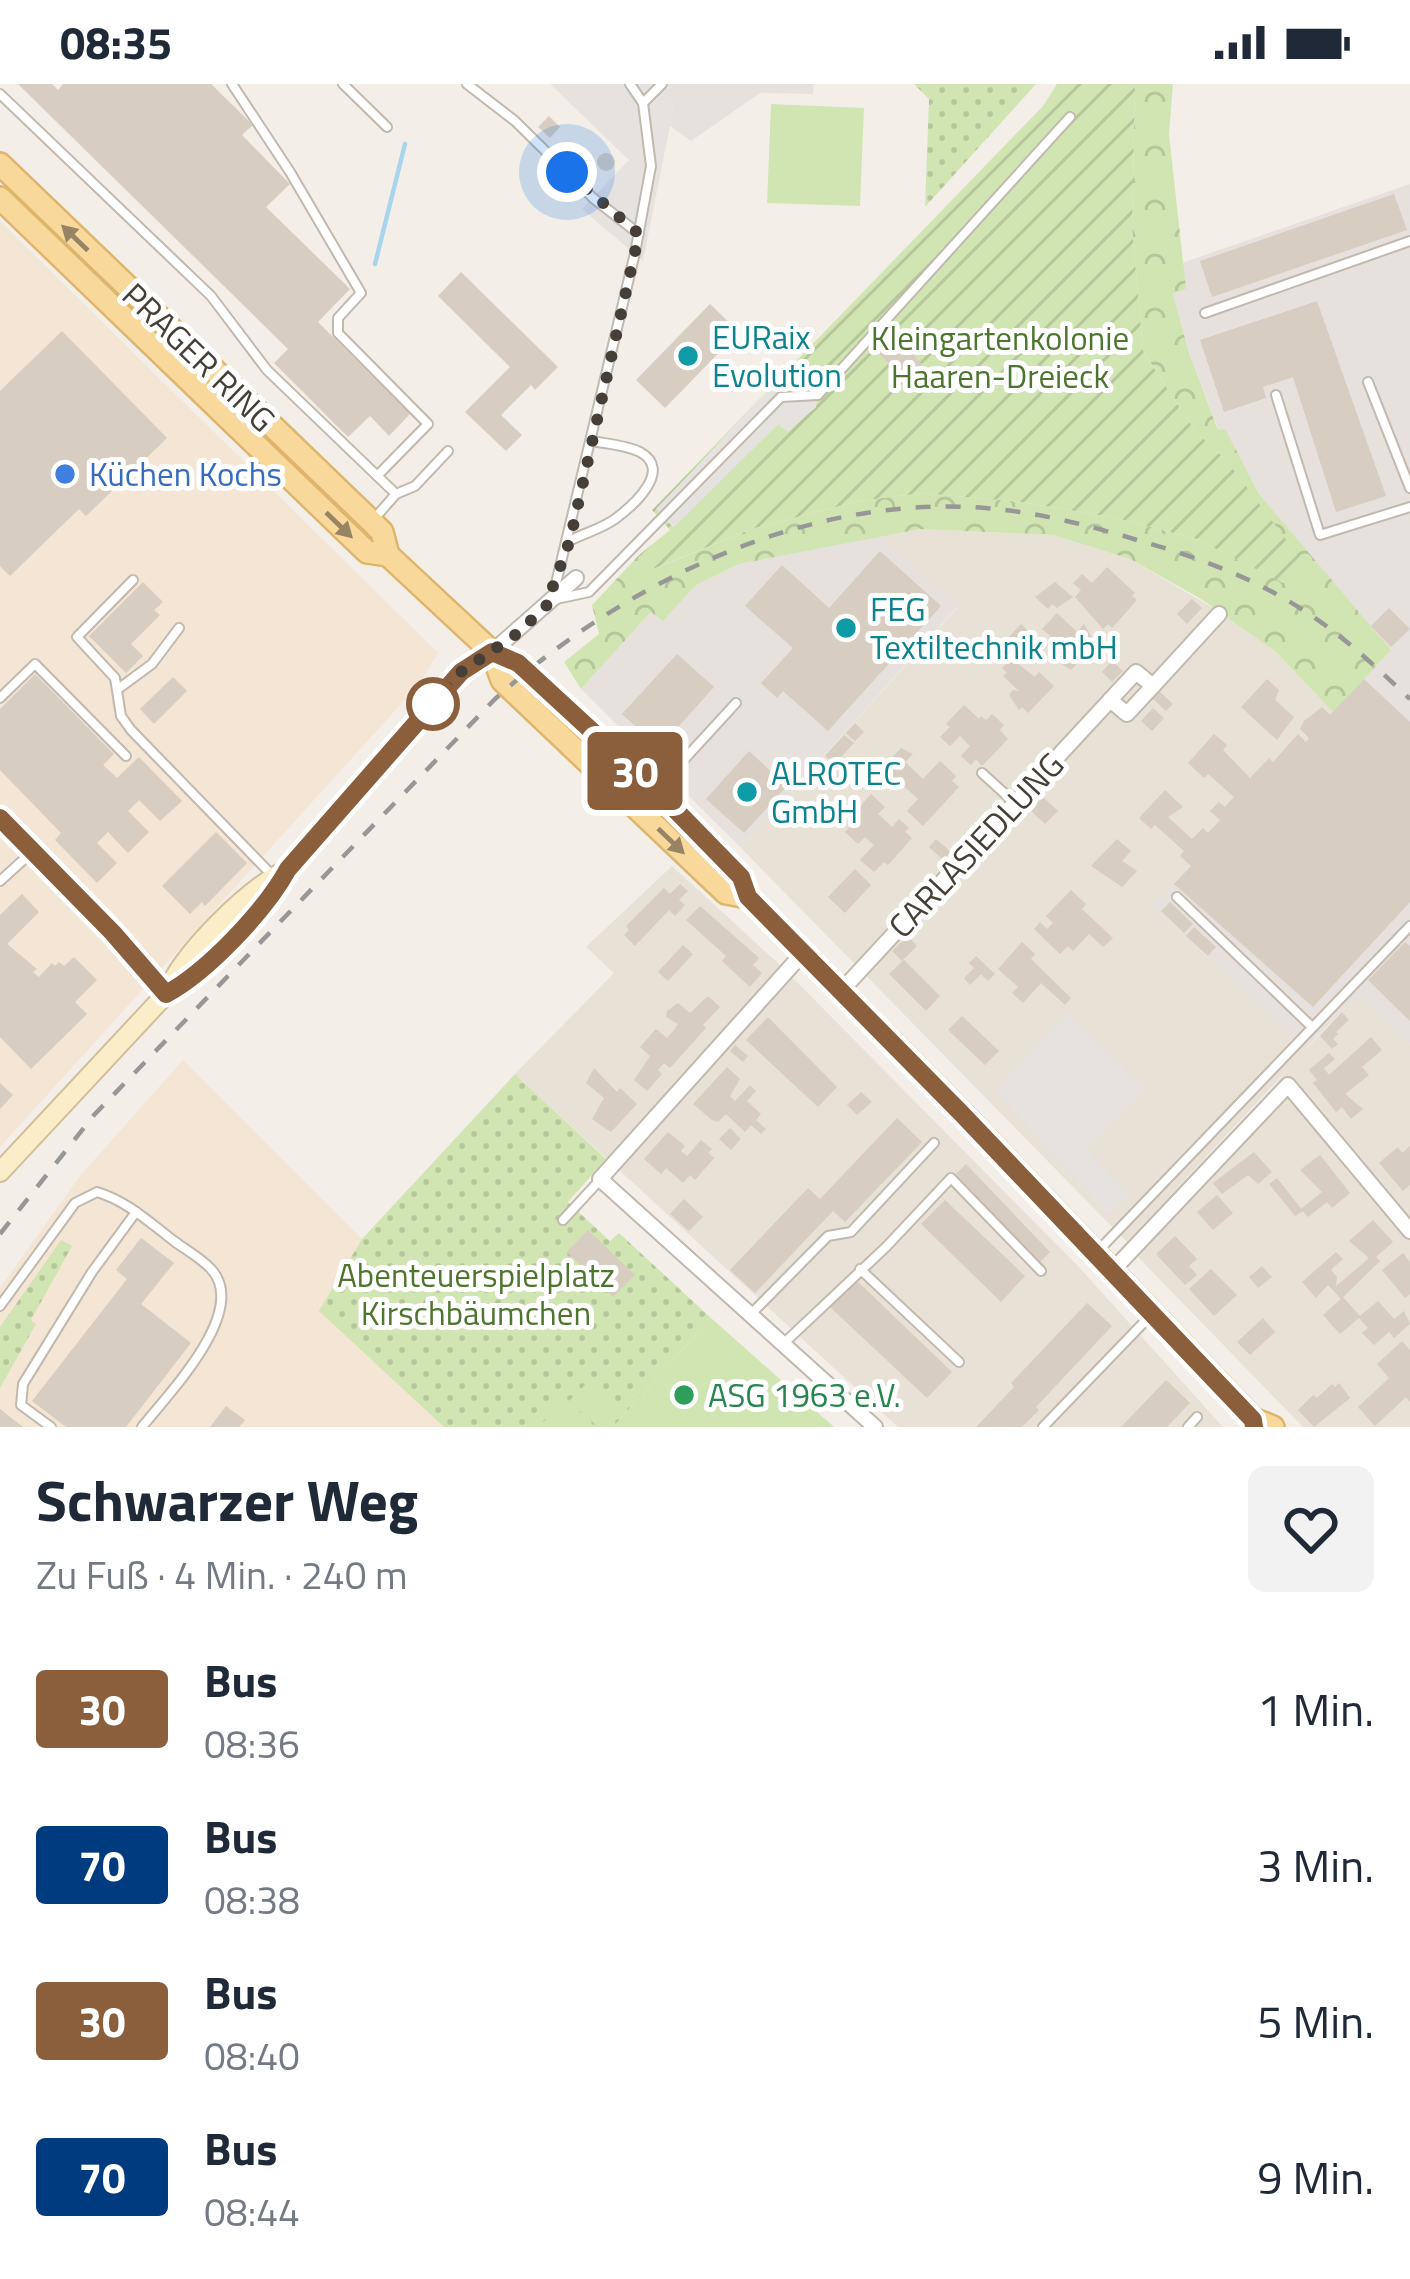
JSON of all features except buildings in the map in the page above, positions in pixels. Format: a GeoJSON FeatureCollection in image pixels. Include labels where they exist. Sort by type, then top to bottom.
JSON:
{"type":"FeatureCollection","features":[{"type":"Feature","properties":{"kind":"main road","name":"PRAGER RING"},"geometry":{"type":"LineString","coordinates":[[0,164],[382,532],[388,555],[492,652],[527,671],[656,790],[741,877],[748,897],[1260,1425]]}},
{"type":"Feature","properties":{"kind":"main road","name":"PRAGER RING"},"geometry":{"type":"LineString","coordinates":[[0,198],[368,552],[388,555]]}},
{"type":"Feature","properties":{"kind":"main road","name":"PRAGER RING"},"geometry":{"type":"LineString","coordinates":[[492,652],[509,687],[726,893],[748,897]]}},
{"type":"Feature","properties":{"kind":"street"},"geometry":{"type":"LineString","coordinates":[[0,1172],[166,994],[189,982],[277,890],[281,872],[461,672],[492,652],[576,578]]}},
{"type":"Feature","properties":{"kind":"street","name":"CARLASIEDLUNG"},"geometry":{"type":"LineString","coordinates":[[842,990],[1136,672],[1153,686],[1219,614]]}},
{"type":"Feature","properties":{"kind":"street"},"geometry":{"type":"LineString","coordinates":[[0,818],[166,994]]}},
{"type":"Feature","properties":{"kind":"street"},"geometry":{"type":"LineString","coordinates":[[803,952],[600,1180],[874,1427]]}},
{"type":"Feature","properties":{"kind":"street"},"geometry":{"type":"LineString","coordinates":[[1112,1271],[1288,1085],[1410,1231]]}},
{"type":"Feature","properties":{"kind":"lane"},"geometry":{"type":"LineString","coordinates":[[232,84],[361,293],[338,318],[338,333],[428,424],[377,476]]}},
{"type":"Feature","properties":{"kind":"lane"},"geometry":{"type":"LineString","coordinates":[[343,84],[387,127]]}},
{"type":"Feature","properties":{"kind":"lane"},"geometry":{"type":"LineString","coordinates":[[467,84],[515,121],[592,198],[639,234]]}},
{"type":"Feature","properties":{"kind":"lane"},"geometry":{"type":"LineString","coordinates":[[630,84],[643,104],[651,166],[570,540],[552,600],[589,592],[781,397],[818,395],[1070,117]]}},
{"type":"Feature","properties":{"kind":"lane"},"geometry":{"type":"LineString","coordinates":[[643,104],[662,84]]}},
{"type":"Feature","properties":{"kind":"lane"},"geometry":{"type":"LineString","coordinates":[[0,94],[211,296],[266,370],[396,494]]}},
{"type":"Feature","properties":{"kind":"lane"},"geometry":{"type":"LineString","coordinates":[[1205,313],[1410,241]]}},
{"type":"Feature","properties":{"kind":"lane"},"geometry":{"type":"LineString","coordinates":[[1367,382],[1410,488]]}},
{"type":"Feature","properties":{"kind":"lane"},"geometry":{"type":"LineString","coordinates":[[1276,395],[1320,535],[1410,507]]}},
{"type":"Feature","properties":{"kind":"lane"},"geometry":{"type":"LineString","coordinates":[[570,540],[614,520],[655,473],[642,453],[592,441]]}},
{"type":"Feature","properties":{"kind":"lane"},"geometry":{"type":"LineString","coordinates":[[371,521],[396,494],[415,486],[448,451]]}},
{"type":"Feature","properties":{"kind":"lane"},"geometry":{"type":"LineString","coordinates":[[133,580],[77,637],[116,678],[121,716],[131,730],[281,872]]}},
{"type":"Feature","properties":{"kind":"lane"},"geometry":{"type":"LineString","coordinates":[[118,688],[152,664],[179,628]]}},
{"type":"Feature","properties":{"kind":"lane"},"geometry":{"type":"LineString","coordinates":[[0,698],[35,664],[125,756]]}},
{"type":"Feature","properties":{"kind":"lane"},"geometry":{"type":"LineString","coordinates":[[656,790],[736,703]]}},
{"type":"Feature","properties":{"kind":"lane"},"geometry":{"type":"LineString","coordinates":[[982,773],[1016,803]]}},
{"type":"Feature","properties":{"kind":"lane"},"geometry":{"type":"LineString","coordinates":[[0,881],[33,851]]}},
{"type":"Feature","properties":{"kind":"lane"},"geometry":{"type":"LineString","coordinates":[[1177,897],[1312,1028]]}},
{"type":"Feature","properties":{"kind":"lane"},"geometry":{"type":"LineString","coordinates":[[1096,1253],[1410,926]]}},
{"type":"Feature","properties":{"kind":"lane"},"geometry":{"type":"LineString","coordinates":[[749,1316],[828,1236],[851,1232],[934,1143]]}},
{"type":"Feature","properties":{"kind":"lane"},"geometry":{"type":"LineString","coordinates":[[782,1346],[951,1178],[1041,1271]]}},
{"type":"Feature","properties":{"kind":"lane"},"geometry":{"type":"LineString","coordinates":[[563,1220],[600,1180]]}},
{"type":"Feature","properties":{"kind":"lane"},"geometry":{"type":"LineString","coordinates":[[0,1306],[75,1203],[97,1192],[119,1199],[214,1271],[221,1293],[217,1324],[142,1427]]}},
{"type":"Feature","properties":{"kind":"lane"},"geometry":{"type":"LineString","coordinates":[[51,1427],[22,1405],[23,1384],[92,1272],[136,1212]]}},
{"type":"Feature","properties":{"kind":"lane"},"geometry":{"type":"LineString","coordinates":[[860,1269],[958,1363]]}},
{"type":"Feature","properties":{"kind":"lane"},"geometry":{"type":"LineString","coordinates":[[1043,1427],[1153,1312]]}},
{"type":"Feature","properties":{"kind":"lane"},"geometry":{"type":"LineString","coordinates":[[1188,1427],[1197,1417]]}},
{"type":"Feature","properties":{"kind":"shaded area"},"geometry":{"type":"Polygon","coordinates":[[[550,84],[655,84],[674,105],[643,261],[582,209],[629,160],[550,84]]]}},
{"type":"Feature","properties":{"kind":"shaded area"},"geometry":{"type":"Polygon","coordinates":[[[656,84],[814,84],[813,94],[760,93],[691,141],[670,126],[674,105],[656,84]]]}},
{"type":"Feature","properties":{"kind":"shaded area"},"geometry":{"type":"Polygon","coordinates":[[[1410,184],[1410,1045],[1357,996],[1306,1048],[1151,906],[1390,651],[1259,494],[1225,430],[1219,431],[1189,353],[1173,294],[1186,289],[1182,263],[1410,184]]]}},
{"type":"Feature","properties":{"kind":"shaded area"},"geometry":{"type":"Polygon","coordinates":[[[0,221],[438,653],[419,684],[0,1147],[0,221]]]}},
{"type":"Feature","properties":{"kind":"shaded area"},"geometry":{"type":"Polygon","coordinates":[[[780,379],[817,391],[816,406],[788,432],[778,424],[674,527],[656,509],[780,379]]]}},
{"type":"Feature","properties":{"kind":"shaded area"},"geometry":{"type":"Polygon","coordinates":[[[921,529],[1053,535],[1130,559],[1237,622],[1275,651],[1333,712],[1151,906],[1307,1048],[1357,996],[1410,1045],[1410,1427],[1303,1427],[1138,1257],[1289,1068],[1127,1242],[741,848],[958,607],[878,535],[921,529]]]}},
{"type":"Feature","properties":{"kind":"shaded area"},"geometry":{"type":"Polygon","coordinates":[[[878,535],[958,606],[741,848],[581,689],[652,611],[663,621],[696,585],[739,564],[878,535]]]}},
{"type":"Feature","properties":{"kind":"shaded area"},"geometry":{"type":"Polygon","coordinates":[[[672,866],[779,964],[1077,1265],[1223,1427],[898,1427],[515,1074],[614,973],[586,947],[672,866]]]}},
{"type":"Feature","properties":{"kind":"shaded area"},"geometry":{"type":"Polygon","coordinates":[[[1067,1013],[1145,1088],[1086,1149],[1129,1195],[1108,1215],[995,1090],[1067,1013]]]}},
{"type":"Feature","properties":{"kind":"shaded area"},"geometry":{"type":"Polygon","coordinates":[[[183,1060],[362,1239],[320,1311],[444,1427],[0,1427],[0,1288],[79,1177],[183,1060]]]}},
{"type":"Feature","properties":{"kind":"green space"},"geometry":{"type":"Polygon","coordinates":[[[914,84],[1036,84],[925,207],[929,99],[914,84]]]}},
{"type":"Feature","properties":{"kind":"green space","name":"Kleingartenkolonie Haaren-Dreieck"},"geometry":{"type":"Polygon","coordinates":[[[1057,84],[1135,84],[1132,228],[1143,351],[1195,431],[1227,461],[1303,562],[1283,583],[1197,539],[1116,518],[1022,502],[922,493],[859,501],[751,529],[651,570],[639,555],[670,530],[652,510],[1043,106],[1057,84]],[[779,379],[657,509],[673,527],[779,423],[788,431],[816,407],[817,391],[779,379]]]}},
{"type":"Feature","properties":{"kind":"green space"},"geometry":{"type":"Polygon","coordinates":[[[1135,84],[1173,84],[1169,134],[1186,289],[1173,294],[1218,430],[1225,429],[1259,494],[1391,650],[1333,712],[1275,651],[1201,599],[1130,559],[1053,535],[920,529],[739,564],[696,585],[663,621],[651,612],[581,689],[564,662],[599,634],[592,605],[639,555],[652,570],[751,529],[859,501],[922,493],[1022,502],[1116,518],[1197,539],[1284,583],[1253,500],[1227,461],[1195,431],[1143,351],[1132,228],[1135,84]]]}},
{"type":"Feature","properties":{"kind":"green space"},"geometry":{"type":"Polygon","coordinates":[[[771,104],[864,108],[860,206],[767,203],[771,104]]]}},
{"type":"Feature","properties":{"kind":"green space","name":"Abenteuerspielplatz Kirschbäumchen"},"geometry":{"type":"Polygon","coordinates":[[[515,1074],[606,1159],[568,1202],[610,1241],[619,1233],[711,1318],[613,1427],[444,1427],[319,1311],[362,1239],[515,1074]]]}},
{"type":"Feature","properties":{"kind":"green space"},"geometry":{"type":"Polygon","coordinates":[[[61,1240],[72,1246],[0,1388],[0,1327],[61,1240]]]}},
{"type":"Feature","properties":{"kind":"green space"},"geometry":{"type":"Polygon","coordinates":[[[711,1318],[834,1427],[613,1427],[711,1318]]]}},
{"type":"Feature","properties":{"kind":"green space"},"geometry":{"type":"Polygon","coordinates":[[[589,1381],[617,1407],[598,1427],[569,1401],[589,1381]]]}},
{"type":"Feature","properties":{"kind":"green space"},"geometry":{"type":"Polygon","coordinates":[[[563,1400],[593,1427],[539,1427],[563,1400]]]}},
{"type":"Feature","properties":{"kind":"waterway"},"geometry":{"type":"LineString","coordinates":[[375,264],[405,144]]}},
{"type":"Feature","properties":{"kind":"railway"},"geometry":{"type":"LineString","coordinates":[[0,1234],[94,1115],[495,699],[601,618],[722,554],[851,515],[918,507],[985,508],[1062,520],[1183,554],[1271,591],[1338,635],[1410,699]]}},
{"type":"Feature","properties":{"kind":"bus line","name":"30"},"geometry":{"type":"LineString","coordinates":[[0,818],[166,994],[189,982],[277,890],[288,869],[461,672],[492,652],[518,663],[656,790],[741,877],[748,897],[1078,1234],[1253,1420],[1254,1427]]}},
{"type":"Feature","properties":{"kind":"place","name":"EURaix Evolution"},"geometry":{"type":"Point","coordinates":[688,356]}},
{"type":"Feature","properties":{"kind":"place","name":"Küchen Kochs"},"geometry":{"type":"Point","coordinates":[65,474]}},
{"type":"Feature","properties":{"kind":"place","name":"FEG Textiltechnik mbH"},"geometry":{"type":"Point","coordinates":[846,628]}},
{"type":"Feature","properties":{"kind":"place","name":"ALROTEC GmbH"},"geometry":{"type":"Point","coordinates":[747,792]}},
{"type":"Feature","properties":{"kind":"place","name":"ASG 1963 e.V."},"geometry":{"type":"Point","coordinates":[684,1395]}},
{"type":"Feature","properties":{"kind":"route"},"geometry":{"type":"LineString","coordinates":[[433,704],[461,672],[518,633],[552,600],[570,540],[639,234],[567,172]]}}]}
